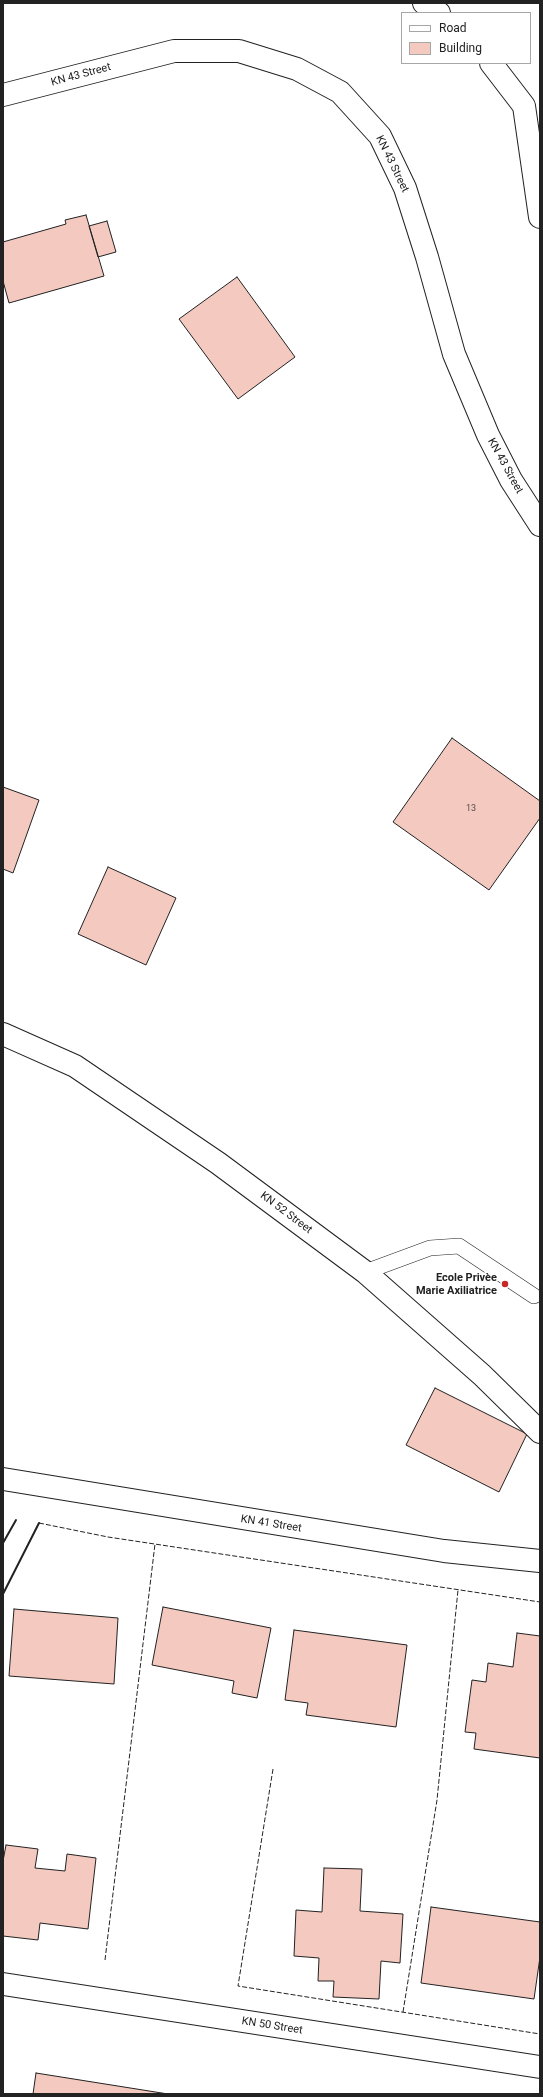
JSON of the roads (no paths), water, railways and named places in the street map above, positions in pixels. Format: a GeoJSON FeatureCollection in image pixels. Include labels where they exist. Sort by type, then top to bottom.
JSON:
{"type":"FeatureCollection","features":[{"type":"Feature","properties":{"kind":"street"},"geometry":{"type":"LineString","coordinates":[[424,3],[438,12]]}},
{"type":"Feature","properties":{"kind":"street","name":"KN 43 Street"},"geometry":{"type":"LineString","coordinates":[[3,95],[131,62],[181,51],[239,51],[297,69],[340,92],[380,136],[405,188],[427,257],[454,354],[488,435],[511,480],[540,525]]}},
{"type":"Feature","properties":{"kind":"street"},"geometry":{"type":"LineString","coordinates":[[492,64],[524,106],[540,218]]}},
{"type":"Feature","properties":{"kind":"street","name":"KN 52 Street"},"geometry":{"type":"LineString","coordinates":[[3,1034],[76,1066],[218,1163],[365,1272],[482,1375],[540,1432]]}},
{"type":"Feature","properties":{"kind":"street","name":"KN 41 Street"},"geometry":{"type":"LineString","coordinates":[[3,1479],[444,1551],[540,1561]]}},
{"type":"Feature","properties":{"kind":"street","name":"KN 50 Street"},"geometry":{"type":"LineString","coordinates":[[3,1984],[540,2067]]}},
{"type":"Feature","properties":{"kind":"lane"},"geometry":{"type":"LineString","coordinates":[[365,1272],[430,1248],[459,1246],[534,1296]]}},
{"type":"Feature","properties":{"kind":"place","name":"Ecole Privèe Marie Axiliatrice"},"geometry":{"type":"Point","coordinates":[505,1284]}}]}
